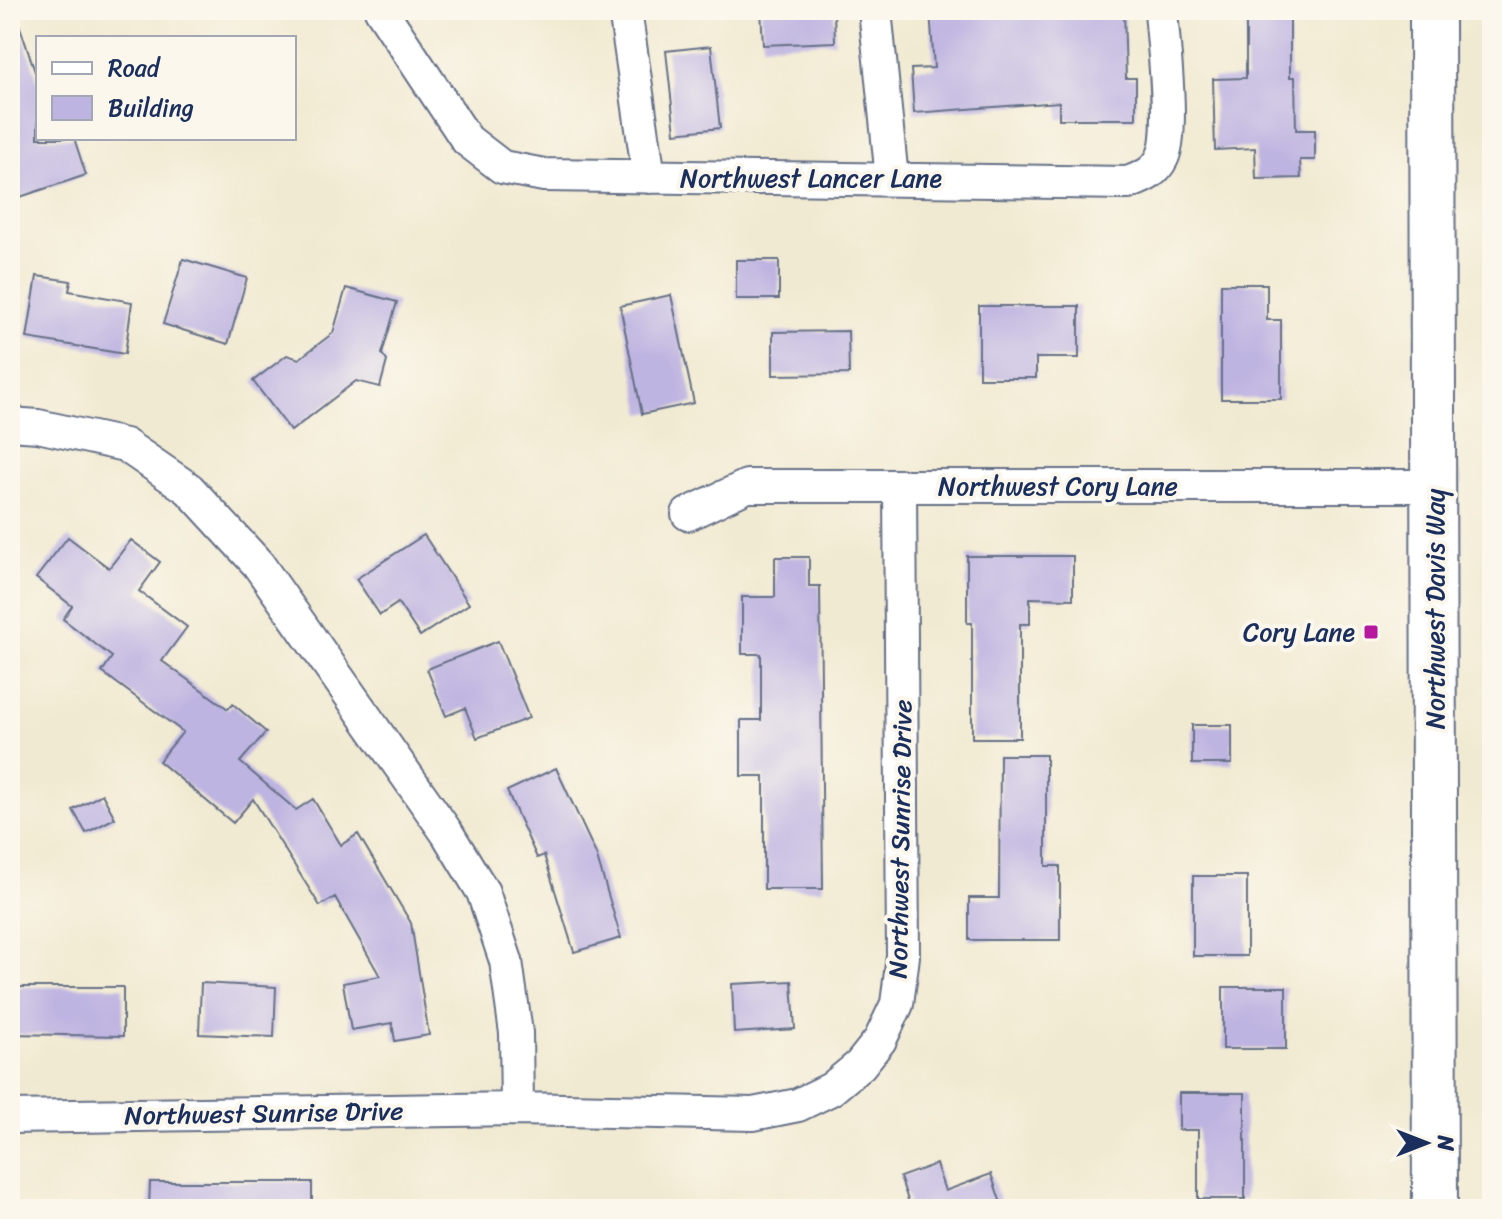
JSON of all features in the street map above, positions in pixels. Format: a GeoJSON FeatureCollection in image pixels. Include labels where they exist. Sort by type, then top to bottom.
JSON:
{"type":"FeatureCollection","features":[{"type":"Feature","properties":{"kind":"main road","name":"Northwest Davis Way"},"geometry":{"type":"LineString","coordinates":[[1432,10],[1435,1209]]}},
{"type":"Feature","properties":{"kind":"street","name":"Northwest Lancer Lane"},"geometry":{"type":"LineString","coordinates":[[381,10],[467,140],[502,167],[544,175],[1128,183],[1150,174],[1164,156],[1167,125],[1161,10]]}},
{"type":"Feature","properties":{"kind":"street"},"geometry":{"type":"LineString","coordinates":[[625,10],[649,177]]}},
{"type":"Feature","properties":{"kind":"street"},"geometry":{"type":"LineString","coordinates":[[875,10],[892,179]]}},
{"type":"Feature","properties":{"kind":"street"},"geometry":{"type":"LineString","coordinates":[[10,424],[38,426],[125,445],[189,489],[258,564],[447,833],[483,892],[506,961],[516,1033],[517,1109]]}},
{"type":"Feature","properties":{"kind":"street","name":"Northwest Cory Lane"},"geometry":{"type":"LineString","coordinates":[[688,514],[747,486],[1434,486]]}},
{"type":"Feature","properties":{"kind":"street","name":"Northwest Sunrise Drive"},"geometry":{"type":"LineString","coordinates":[[10,1117],[517,1109],[753,1114],[798,1105],[831,1089],[860,1065],[880,1040],[897,1004],[903,956],[900,486]]}},
{"type":"Feature","properties":{"kind":"building"},"geometry":{"type":"Polygon","coordinates":[[[761,10],[834,10],[835,42],[763,45],[761,10]]]}},
{"type":"Feature","properties":{"kind":"building"},"geometry":{"type":"Polygon","coordinates":[[[930,10],[994,10],[994,14],[1124,10],[1126,78],[1136,78],[1136,119],[1059,119],[1059,102],[914,113],[911,69],[934,68],[930,10]]]}},
{"type":"Feature","properties":{"kind":"building"},"geometry":{"type":"Polygon","coordinates":[[[1246,10],[1290,10],[1290,77],[1295,77],[1296,130],[1315,130],[1315,160],[1300,160],[1301,178],[1256,179],[1255,148],[1215,150],[1213,79],[1246,78],[1246,10]]]}},
{"type":"Feature","properties":{"kind":"building"},"geometry":{"type":"Polygon","coordinates":[[[10,12],[15,12],[36,75],[36,140],[75,140],[86,175],[17,198],[10,180],[10,12]]]}},
{"type":"Feature","properties":{"kind":"building"},"geometry":{"type":"Polygon","coordinates":[[[711,46],[720,128],[675,133],[666,51],[711,46]]]}},
{"type":"Feature","properties":{"kind":"building"},"geometry":{"type":"Polygon","coordinates":[[[183,259],[247,278],[228,344],[163,324],[183,259]]]}},
{"type":"Feature","properties":{"kind":"building"},"geometry":{"type":"Polygon","coordinates":[[[736,260],[779,260],[779,299],[736,299],[736,260]]]}},
{"type":"Feature","properties":{"kind":"building"},"geometry":{"type":"Polygon","coordinates":[[[37,276],[71,281],[69,291],[132,302],[125,354],[27,338],[37,276]]]}},
{"type":"Feature","properties":{"kind":"building"},"geometry":{"type":"Polygon","coordinates":[[[1221,284],[1267,284],[1267,320],[1281,320],[1281,399],[1221,399],[1221,284]]]}},
{"type":"Feature","properties":{"kind":"building"},"geometry":{"type":"Polygon","coordinates":[[[346,288],[397,302],[382,354],[387,361],[380,387],[356,381],[291,431],[253,381],[287,355],[299,359],[333,333],[346,288]]]}},
{"type":"Feature","properties":{"kind":"building"},"geometry":{"type":"Polygon","coordinates":[[[671,295],[694,403],[642,414],[620,306],[671,295]]]}},
{"type":"Feature","properties":{"kind":"building"},"geometry":{"type":"Polygon","coordinates":[[[979,306],[1079,306],[1079,358],[1036,358],[1036,378],[979,378],[979,306]]]}},
{"type":"Feature","properties":{"kind":"building"},"geometry":{"type":"Polygon","coordinates":[[[848,331],[849,374],[773,375],[773,332],[848,331]]]}},
{"type":"Feature","properties":{"kind":"building"},"geometry":{"type":"Polygon","coordinates":[[[424,535],[469,604],[420,636],[398,603],[380,615],[356,579],[424,535]]]}},
{"type":"Feature","properties":{"kind":"building"},"geometry":{"type":"Polygon","coordinates":[[[68,537],[109,568],[131,540],[160,562],[139,591],[187,627],[162,661],[228,709],[233,704],[266,732],[240,762],[296,810],[313,799],[341,845],[358,834],[411,923],[429,1035],[395,1041],[392,1023],[351,1030],[343,983],[380,976],[335,897],[320,906],[253,799],[233,823],[159,761],[183,732],[102,672],[112,657],[63,619],[72,606],[36,578],[68,537]]]}},
{"type":"Feature","properties":{"kind":"building"},"geometry":{"type":"Polygon","coordinates":[[[967,556],[1073,556],[1073,599],[1030,598],[1030,624],[1020,624],[1020,738],[972,738],[972,623],[967,623],[967,556]]]}},
{"type":"Feature","properties":{"kind":"building"},"geometry":{"type":"Polygon","coordinates":[[[775,557],[809,557],[809,586],[820,586],[823,889],[764,889],[764,776],[741,776],[741,720],[761,720],[761,654],[742,654],[742,597],[775,597],[775,557]]]}},
{"type":"Feature","properties":{"kind":"building"},"geometry":{"type":"Polygon","coordinates":[[[498,641],[529,718],[477,738],[465,708],[446,716],[427,669],[498,641]]]}},
{"type":"Feature","properties":{"kind":"building"},"geometry":{"type":"Polygon","coordinates":[[[1192,725],[1232,725],[1232,764],[1192,764],[1192,725]]]}},
{"type":"Feature","properties":{"kind":"building"},"geometry":{"type":"Polygon","coordinates":[[[1000,755],[1046,755],[1046,866],[1060,866],[1060,940],[969,940],[969,898],[999,898],[1000,755]]]}},
{"type":"Feature","properties":{"kind":"building"},"geometry":{"type":"Polygon","coordinates":[[[556,768],[596,854],[621,938],[574,952],[544,855],[537,858],[507,791],[556,768]]]}},
{"type":"Feature","properties":{"kind":"building"},"geometry":{"type":"Polygon","coordinates":[[[102,794],[115,818],[86,833],[73,810],[102,794]]]}},
{"type":"Feature","properties":{"kind":"building"},"geometry":{"type":"Polygon","coordinates":[[[1193,876],[1247,876],[1247,956],[1193,956],[1193,876]]]}},
{"type":"Feature","properties":{"kind":"building"},"geometry":{"type":"Polygon","coordinates":[[[792,981],[795,1029],[734,1033],[732,984],[792,981]]]}},
{"type":"Feature","properties":{"kind":"building"},"geometry":{"type":"Polygon","coordinates":[[[201,983],[276,987],[274,1037],[199,1034],[201,983]]]}},
{"type":"Feature","properties":{"kind":"building"},"geometry":{"type":"Polygon","coordinates":[[[10,987],[123,987],[123,1036],[10,1034],[10,987]]]}},
{"type":"Feature","properties":{"kind":"building"},"geometry":{"type":"Polygon","coordinates":[[[1223,987],[1286,987],[1286,1049],[1223,1049],[1223,987]]]}},
{"type":"Feature","properties":{"kind":"building"},"geometry":{"type":"Polygon","coordinates":[[[1179,1093],[1245,1093],[1245,1199],[1198,1199],[1198,1130],[1179,1130],[1179,1093]]]}},
{"type":"Feature","properties":{"kind":"building"},"geometry":{"type":"Polygon","coordinates":[[[936,1164],[945,1191],[991,1174],[1003,1209],[905,1209],[904,1205],[909,1203],[900,1177],[936,1164]]]}},
{"type":"Feature","properties":{"kind":"building"},"geometry":{"type":"Polygon","coordinates":[[[150,1182],[312,1182],[312,1209],[149,1209],[150,1182]]]}},
{"type":"Feature","properties":{"kind":"place","name":"Cory Lane"},"geometry":{"type":"Point","coordinates":[1371,632]}}]}
